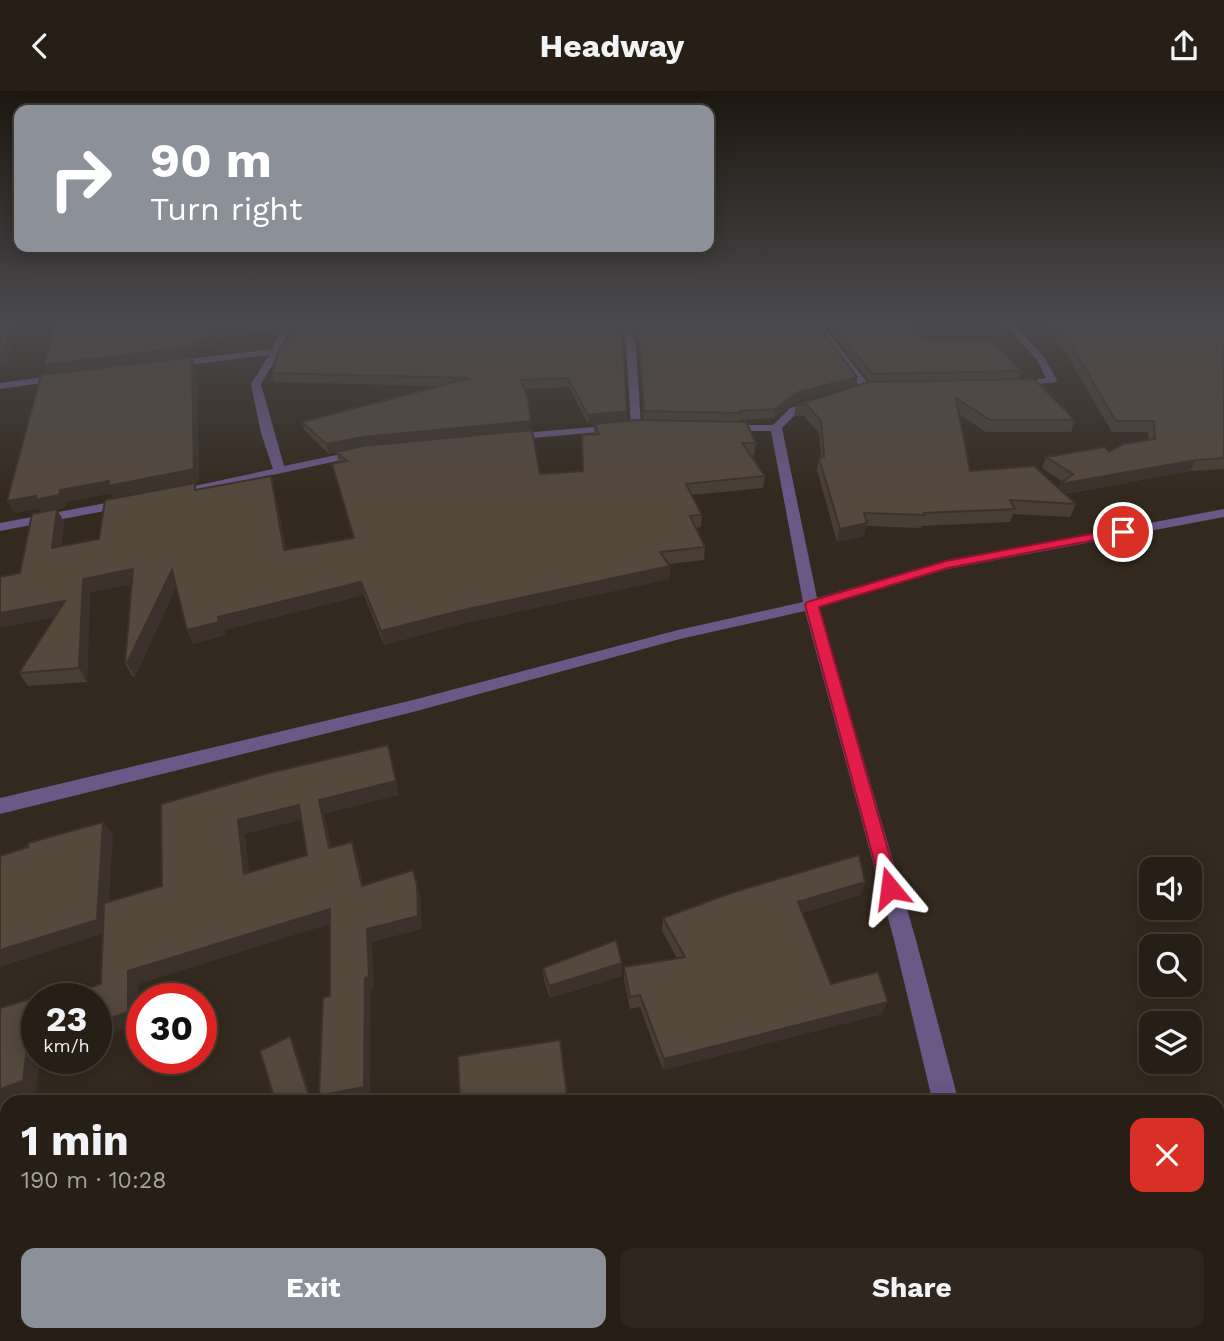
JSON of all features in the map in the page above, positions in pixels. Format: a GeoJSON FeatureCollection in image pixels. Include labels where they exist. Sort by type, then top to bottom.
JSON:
{"type":"FeatureCollection","features":[{"type":"Feature","properties":{"kind":"street"},"geometry":{"type":"LineString","coordinates":[[0,386],[59,378]]}},
{"type":"Feature","properties":{"kind":"street"},"geometry":{"type":"LineString","coordinates":[[259,378],[256,384],[267,433],[279,469]]}},
{"type":"Feature","properties":{"kind":"street"},"geometry":{"type":"LineString","coordinates":[[633,378],[636,426]]}},
{"type":"Feature","properties":{"kind":"street"},"geometry":{"type":"LineString","coordinates":[[854,378],[861,389],[880,387]]}},
{"type":"Feature","properties":{"kind":"street"},"geometry":{"type":"LineString","coordinates":[[1004,385],[1031,384],[1051,378]]}},
{"type":"Feature","properties":{"kind":"street"},"geometry":{"type":"LineString","coordinates":[[834,397],[795,408],[781,417],[776,428],[811,605],[905,940],[944,1095]]}},
{"type":"Feature","properties":{"kind":"street"},"geometry":{"type":"LineString","coordinates":[[500,437],[650,427]]}},
{"type":"Feature","properties":{"kind":"street"},"geometry":{"type":"LineString","coordinates":[[720,428],[776,428]]}},
{"type":"Feature","properties":{"kind":"street"},"geometry":{"type":"LineString","coordinates":[[167,495],[279,469],[379,451]]}},
{"type":"Feature","properties":{"kind":"street"},"geometry":{"type":"LineString","coordinates":[[0,527],[141,500]]}},
{"type":"Feature","properties":{"kind":"street"},"geometry":{"type":"LineString","coordinates":[[0,806],[414,706],[678,635],[811,605],[946,565],[1224,513]]}},
{"type":"Feature","properties":{"kind":"building"},"geometry":{"type":"Polygon","coordinates":[[[40,378],[192,378],[194,469],[108,486],[109,481],[60,490],[59,495],[35,500],[36,496],[7,501],[40,378]]]}},
{"type":"Feature","properties":{"kind":"building"},"geometry":{"type":"Polygon","coordinates":[[[469,378],[560,378],[521,380],[528,399],[531,421],[363,437],[326,444],[302,422],[469,378]]]}},
{"type":"Feature","properties":{"kind":"building"},"geometry":{"type":"Polygon","coordinates":[[[568,378],[625,378],[627,411],[588,415],[568,378]]]}},
{"type":"Feature","properties":{"kind":"building"},"geometry":{"type":"Polygon","coordinates":[[[642,378],[852,378],[799,392],[775,409],[740,411],[741,413],[644,411],[642,378]]]}},
{"type":"Feature","properties":{"kind":"building"},"geometry":{"type":"Polygon","coordinates":[[[1091,378],[1224,378],[1224,458],[1196,460],[1060,484],[1073,474],[1046,457],[1105,447],[1109,452],[1123,444],[1155,439],[1154,421],[1116,421],[1091,378]]]}},
{"type":"Feature","properties":{"kind":"building"},"geometry":{"type":"Polygon","coordinates":[[[1034,379],[1075,420],[990,420],[956,398],[970,471],[1034,466],[1076,504],[1010,500],[1015,509],[924,513],[925,515],[864,513],[867,523],[840,529],[819,458],[824,457],[821,421],[806,404],[796,405],[869,382],[1034,379]]]}},
{"type":"Feature","properties":{"kind":"building"},"geometry":{"type":"Polygon","coordinates":[[[636,420],[746,422],[756,443],[742,443],[765,476],[686,484],[702,515],[690,516],[705,547],[660,552],[670,566],[459,611],[381,631],[361,582],[218,617],[219,622],[187,630],[172,570],[125,663],[133,569],[83,579],[79,668],[19,673],[65,601],[0,613],[0,577],[20,573],[32,514],[57,509],[52,548],[99,539],[105,500],[195,483],[195,490],[271,476],[284,550],[354,538],[332,464],[347,461],[336,452],[363,446],[532,430],[540,474],[583,471],[582,435],[599,434],[594,424],[636,420]]]}},
{"type":"Feature","properties":{"kind":"building"},"geometry":{"type":"Polygon","coordinates":[[[388,745],[396,781],[319,800],[329,848],[352,842],[362,886],[413,870],[417,885],[418,916],[367,929],[369,977],[365,978],[364,1087],[319,1095],[323,998],[330,996],[330,909],[128,971],[126,1013],[112,1018],[112,983],[101,983],[104,903],[162,886],[161,804],[265,774],[388,745]],[[299,805],[238,820],[244,874],[307,855],[299,805]]]}},
{"type":"Feature","properties":{"kind":"building"},"geometry":{"type":"Polygon","coordinates":[[[103,822],[97,920],[0,950],[0,856],[28,847],[28,843],[103,822]]]}},
{"type":"Feature","properties":{"kind":"building"},"geometry":{"type":"Polygon","coordinates":[[[859,855],[865,882],[798,902],[831,984],[878,972],[888,1002],[664,1059],[640,995],[630,997],[624,967],[685,957],[663,918],[731,893],[859,855]]]}},
{"type":"Feature","properties":{"kind":"building"},"geometry":{"type":"Polygon","coordinates":[[[616,940],[622,963],[549,986],[543,968],[616,940]]]}},
{"type":"Feature","properties":{"kind":"building"},"geometry":{"type":"Polygon","coordinates":[[[21,1002],[21,1074],[24,1074],[23,1081],[0,1089],[0,1008],[21,1002]]]}},
{"type":"Feature","properties":{"kind":"building"},"geometry":{"type":"Polygon","coordinates":[[[290,1036],[308,1095],[274,1095],[260,1051],[290,1036]]]}},
{"type":"Feature","properties":{"kind":"building"},"geometry":{"type":"Polygon","coordinates":[[[560,1040],[567,1095],[460,1095],[458,1056],[560,1040]]]}},
{"type":"Feature","properties":{"kind":"route"},"geometry":{"type":"LineString","coordinates":[[890,888],[811,605],[946,565],[1123,532]]}}]}
